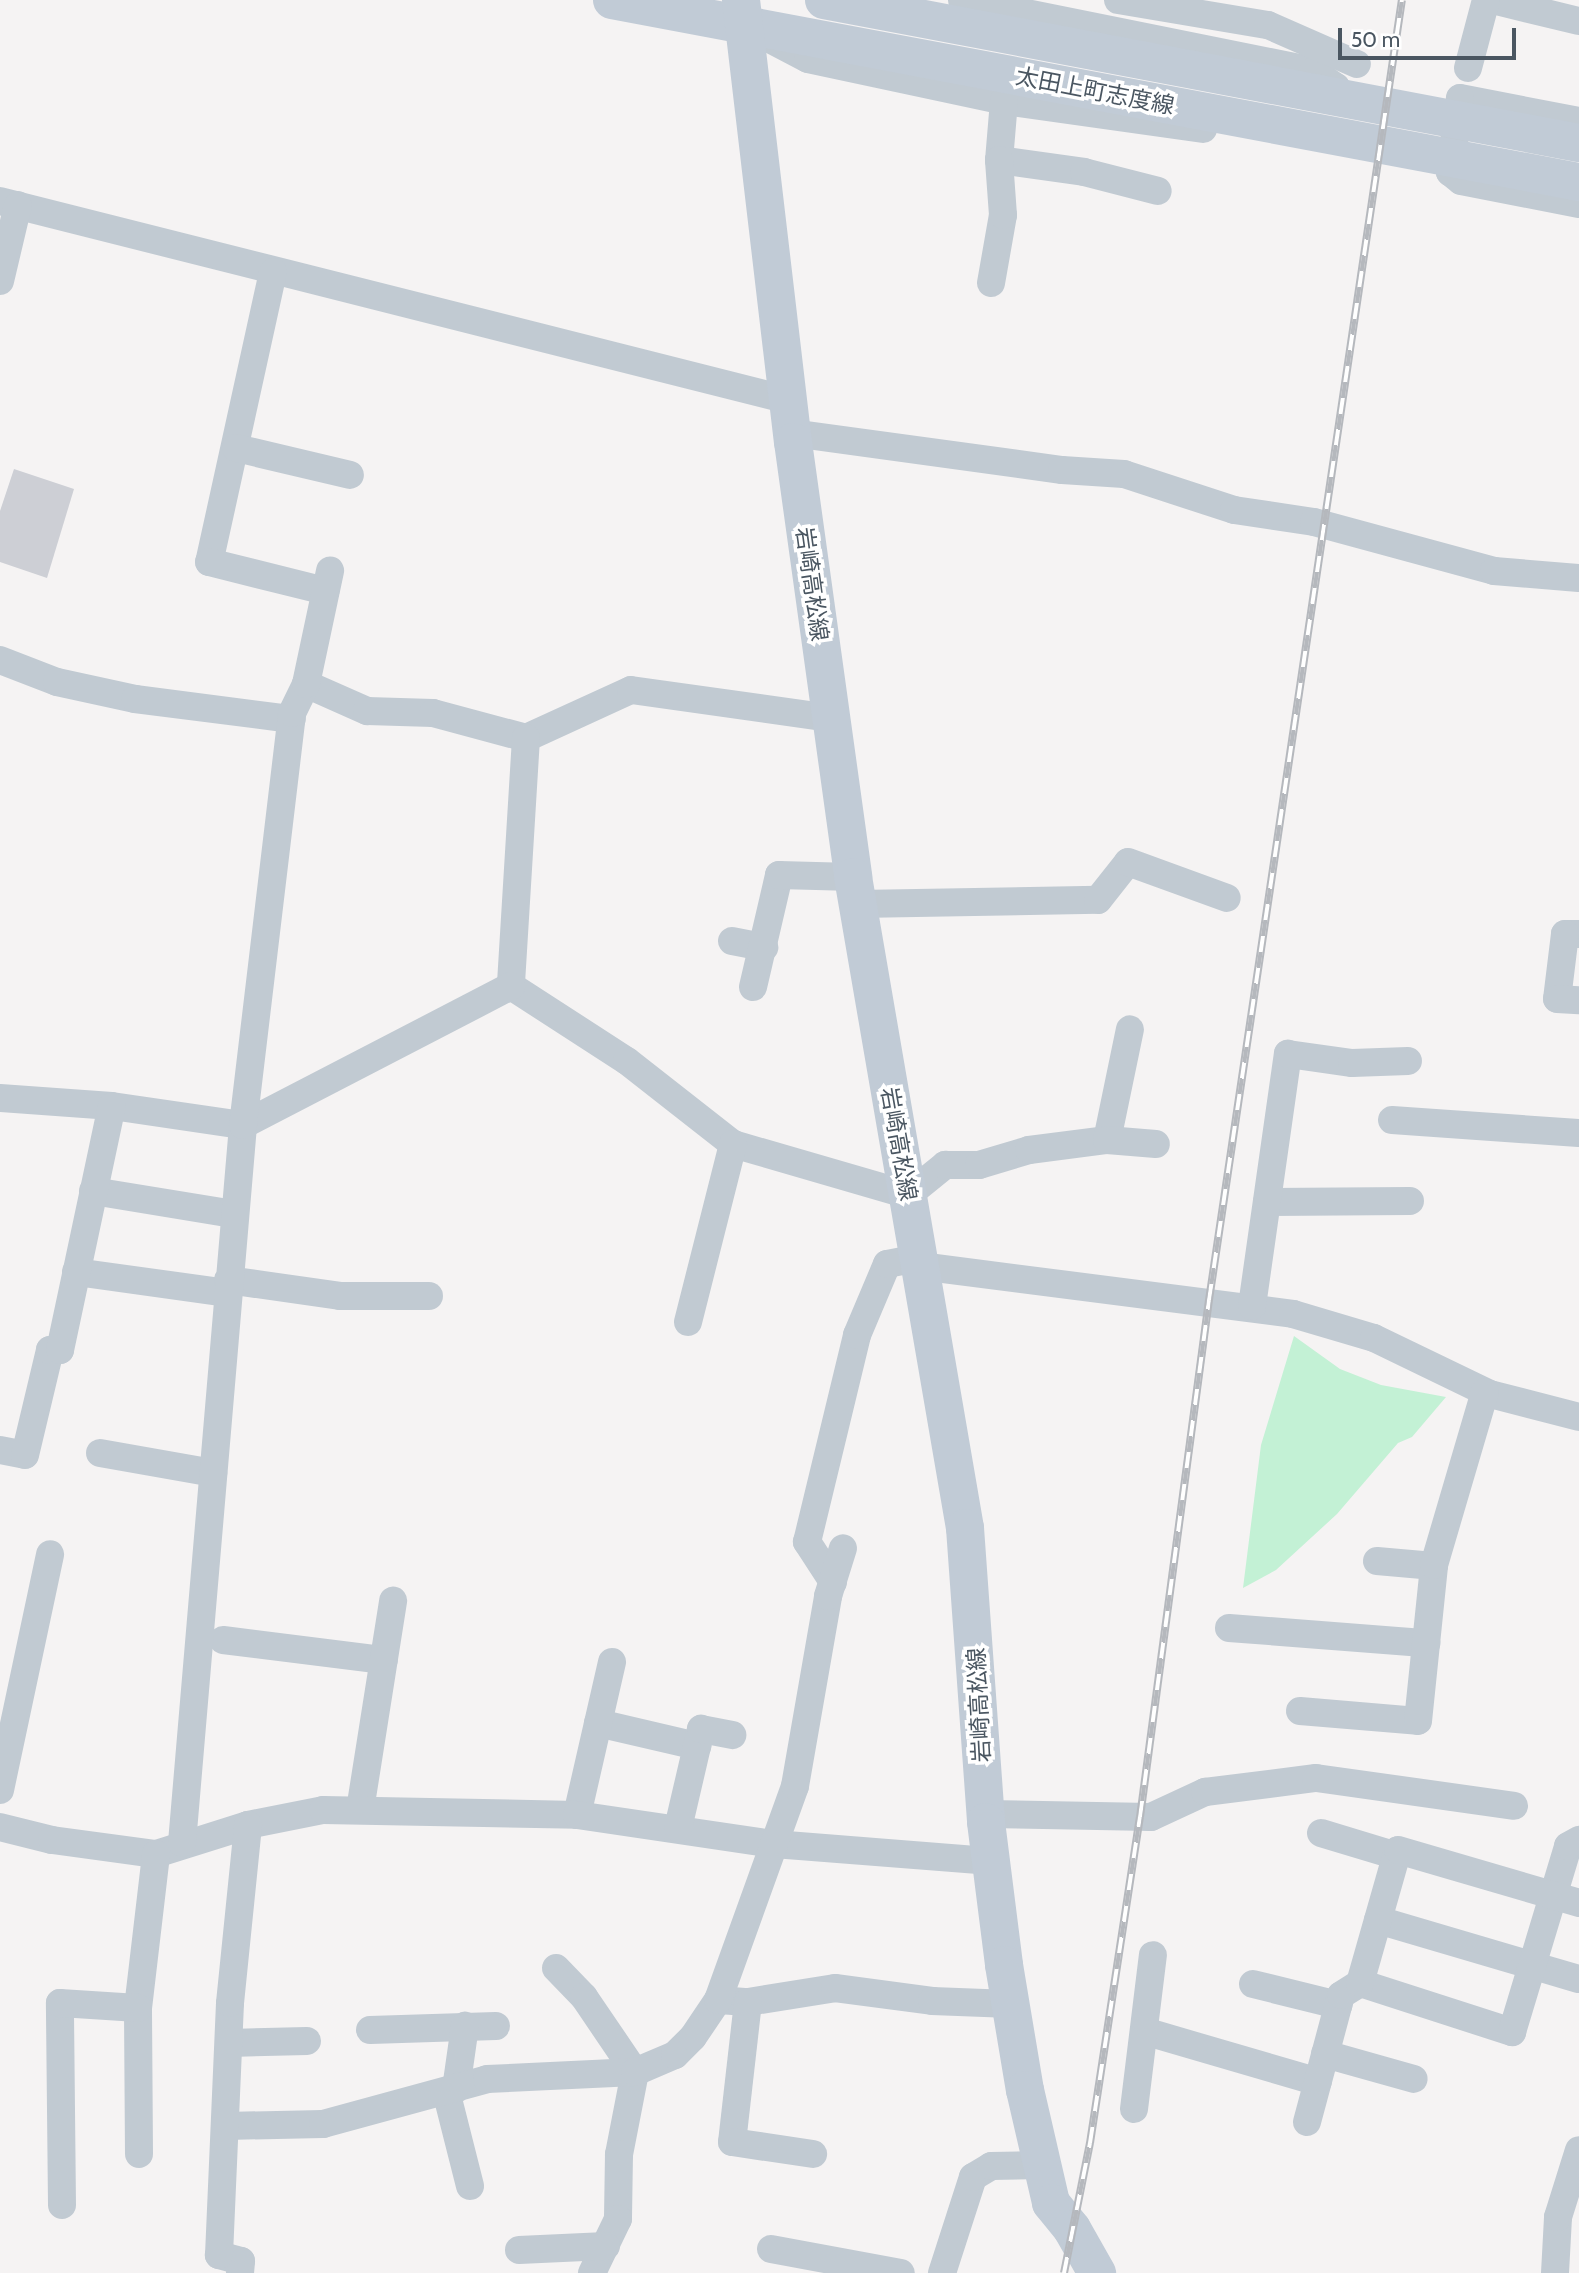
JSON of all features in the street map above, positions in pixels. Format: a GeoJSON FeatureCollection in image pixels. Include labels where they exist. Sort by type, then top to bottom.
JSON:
{"type":"FeatureCollection","features":[{"type":"Feature","properties":{"kind":"main road","name":"太田上町志度線"},"geometry":{"type":"LineString","coordinates":[[612,0],[742,13],[1141,99],[1579,182]]}},
{"type":"Feature","properties":{"kind":"main road","name":"太田上町志度線"},"geometry":{"type":"LineString","coordinates":[[824,0],[1147,59],[1579,143]]}},
{"type":"Feature","properties":{"kind":"main road","name":"岩崎高松線"},"geometry":{"type":"LineString","coordinates":[[742,13],[790,416],[855,891],[973,1588],[985,1814],[1011,2004],[1041,2165],[1051,2203],[1072,2229],[1097,2273]]}},
{"type":"Feature","properties":{"kind":"street"},"geometry":{"type":"LineString","coordinates":[[742,13],[808,59],[1004,101],[1182,120],[1304,150],[1323,142],[1336,88],[1313,71],[962,0]]}},
{"type":"Feature","properties":{"kind":"street"},"geometry":{"type":"LineString","coordinates":[[1118,0],[1203,18],[1286,30],[1357,64]]}},
{"type":"Feature","properties":{"kind":"street"},"geometry":{"type":"LineString","coordinates":[[1468,68],[1486,0]]}},
{"type":"Feature","properties":{"kind":"street"},"geometry":{"type":"LineString","coordinates":[[1492,0],[1579,21]]}},
{"type":"Feature","properties":{"kind":"street"},"geometry":{"type":"LineString","coordinates":[[1579,121],[1460,98],[1450,172],[1461,181],[1579,204]]}},
{"type":"Feature","properties":{"kind":"street"},"geometry":{"type":"LineString","coordinates":[[991,283],[1003,215],[999,160],[1004,101]]}},
{"type":"Feature","properties":{"kind":"street"},"geometry":{"type":"LineString","coordinates":[[999,160],[1084,172],[1158,191]]}},
{"type":"Feature","properties":{"kind":"street"},"geometry":{"type":"LineString","coordinates":[[0,281],[9,203],[273,272],[790,416],[1049,468],[1124,474],[1234,510],[1314,522],[1494,571],[1579,578]]}},
{"type":"Feature","properties":{"kind":"street"},"geometry":{"type":"LineString","coordinates":[[182,1843],[227,1287],[243,1125],[292,719],[306,684],[327,581],[209,562],[236,448],[245,383],[273,272]]}},
{"type":"Feature","properties":{"kind":"street"},"geometry":{"type":"LineString","coordinates":[[236,448],[350,475]]}},
{"type":"Feature","properties":{"kind":"street"},"geometry":{"type":"LineString","coordinates":[[0,660],[57,682],[135,699],[292,719]]}},
{"type":"Feature","properties":{"kind":"street"},"geometry":{"type":"LineString","coordinates":[[306,684],[367,711],[433,713],[526,738],[631,690],[831,718]]}},
{"type":"Feature","properties":{"kind":"street"},"geometry":{"type":"LineString","coordinates":[[511,985],[526,738]]}},
{"type":"Feature","properties":{"kind":"street"},"geometry":{"type":"LineString","coordinates":[[753,987],[779,875],[855,891],[1098,900],[1128,862],[1227,898]]}},
{"type":"Feature","properties":{"kind":"street"},"geometry":{"type":"LineString","coordinates":[[1579,934],[1565,934],[1557,999],[1579,1000]]}},
{"type":"Feature","properties":{"kind":"street"},"geometry":{"type":"LineString","coordinates":[[732,941],[764,947]]}},
{"type":"Feature","properties":{"kind":"street"},"geometry":{"type":"LineString","coordinates":[[0,1098],[111,1105],[243,1125],[511,985]]}},
{"type":"Feature","properties":{"kind":"street"},"geometry":{"type":"LineString","coordinates":[[511,985],[627,1061],[733,1144],[908,1195],[945,1165],[979,1165],[1029,1150],[1107,1140],[1156,1144]]}},
{"type":"Feature","properties":{"kind":"street"},"geometry":{"type":"LineString","coordinates":[[1107,1140],[1130,1029]]}},
{"type":"Feature","properties":{"kind":"street"},"geometry":{"type":"LineString","coordinates":[[1252,1306],[1288,1054],[1352,1063],[1408,1061]]}},
{"type":"Feature","properties":{"kind":"street"},"geometry":{"type":"LineString","coordinates":[[0,1450],[25,1455],[50,1350],[60,1350],[111,1105]]}},
{"type":"Feature","properties":{"kind":"street"},"geometry":{"type":"LineString","coordinates":[[1392,1120],[1579,1133]]}},
{"type":"Feature","properties":{"kind":"street"},"geometry":{"type":"LineString","coordinates":[[688,1322],[733,1144]]}},
{"type":"Feature","properties":{"kind":"street"},"geometry":{"type":"LineString","coordinates":[[93,1191],[234,1214]]}},
{"type":"Feature","properties":{"kind":"street"},"geometry":{"type":"LineString","coordinates":[[1267,1202],[1410,1201]]}},
{"type":"Feature","properties":{"kind":"street"},"geometry":{"type":"LineString","coordinates":[[833,1582],[807,1542],[857,1335],[887,1264],[919,1262],[1252,1306],[1374,1338],[1485,1392],[1579,1417]]}},
{"type":"Feature","properties":{"kind":"street"},"geometry":{"type":"LineString","coordinates":[[76,1272],[340,1296],[429,1296]]}},
{"type":"Feature","properties":{"kind":"street"},"geometry":{"type":"LineString","coordinates":[[1300,1711],[1418,1721],[1434,1566],[1485,1392]]}},
{"type":"Feature","properties":{"kind":"street"},"geometry":{"type":"LineString","coordinates":[[100,1453],[213,1473]]}},
{"type":"Feature","properties":{"kind":"street"},"geometry":{"type":"LineString","coordinates":[[226,2126],[323,2124],[487,2079],[635,2072],[675,2055],[694,2037],[718,2000],[795,1786],[833,1582],[843,1548]]}},
{"type":"Feature","properties":{"kind":"street"},"geometry":{"type":"LineString","coordinates":[[0,1790],[12,1678],[50,1554]]}},
{"type":"Feature","properties":{"kind":"street"},"geometry":{"type":"LineString","coordinates":[[1377,1561],[1434,1566]]}},
{"type":"Feature","properties":{"kind":"street"},"geometry":{"type":"LineString","coordinates":[[360,1810],[393,1601]]}},
{"type":"Feature","properties":{"kind":"street"},"geometry":{"type":"LineString","coordinates":[[1229,1628],[1426,1643]]}},
{"type":"Feature","properties":{"kind":"street"},"geometry":{"type":"LineString","coordinates":[[223,1640],[384,1660]]}},
{"type":"Feature","properties":{"kind":"street"},"geometry":{"type":"LineString","coordinates":[[578,1815],[612,1662]]}},
{"type":"Feature","properties":{"kind":"street"},"geometry":{"type":"LineString","coordinates":[[598,1724],[697,1746]]}},
{"type":"Feature","properties":{"kind":"street"},"geometry":{"type":"LineString","coordinates":[[678,1828],[701,1729],[732,1735]]}},
{"type":"Feature","properties":{"kind":"street"},"geometry":{"type":"LineString","coordinates":[[985,1814],[1151,1817],[1205,1792],[1316,1778],[1514,1806]]}},
{"type":"Feature","properties":{"kind":"street"},"geometry":{"type":"LineString","coordinates":[[0,1827],[52,1840],[156,1854],[182,1843],[248,1825],[323,1810],[578,1815],[774,1844],[991,1861]]}},
{"type":"Feature","properties":{"kind":"street"},"geometry":{"type":"LineString","coordinates":[[240,2273],[241,2261],[219,2255],[229,2043],[248,1825]]}},
{"type":"Feature","properties":{"kind":"street"},"geometry":{"type":"LineString","coordinates":[[1321,1833],[1397,1856]]}},
{"type":"Feature","properties":{"kind":"street"},"geometry":{"type":"LineString","coordinates":[[1360,1983],[1513,2032],[1532,1966],[1566,1899],[1568,1846],[1579,1840]]}},
{"type":"Feature","properties":{"kind":"street"},"geometry":{"type":"LineString","coordinates":[[1307,2122],[1341,1995],[1360,1983],[1398,1850],[1566,1899]]}},
{"type":"Feature","properties":{"kind":"street"},"geometry":{"type":"LineString","coordinates":[[138,2154],[138,2008],[156,1854]]}},
{"type":"Feature","properties":{"kind":"street"},"geometry":{"type":"LineString","coordinates":[[1378,1920],[1579,1979]]}},
{"type":"Feature","properties":{"kind":"street"},"geometry":{"type":"LineString","coordinates":[[1134,2109],[1153,1955]]}},
{"type":"Feature","properties":{"kind":"street"},"geometry":{"type":"LineString","coordinates":[[556,1968],[584,1997],[635,2072],[620,2154],[618,2219],[592,2273]]}},
{"type":"Feature","properties":{"kind":"street"},"geometry":{"type":"LineString","coordinates":[[1253,1984],[1338,2005]]}},
{"type":"Feature","properties":{"kind":"street"},"geometry":{"type":"LineString","coordinates":[[718,2000],[748,2002],[835,1988],[932,2001],[1011,2004]]}},
{"type":"Feature","properties":{"kind":"street"},"geometry":{"type":"LineString","coordinates":[[748,2002],[732,2142],[813,2154]]}},
{"type":"Feature","properties":{"kind":"street"},"geometry":{"type":"LineString","coordinates":[[62,2205],[60,2003],[138,2008]]}},
{"type":"Feature","properties":{"kind":"street"},"geometry":{"type":"LineString","coordinates":[[465,2026],[451,2090],[470,2186]]}},
{"type":"Feature","properties":{"kind":"street"},"geometry":{"type":"LineString","coordinates":[[370,2030],[496,2026]]}},
{"type":"Feature","properties":{"kind":"street"},"geometry":{"type":"LineString","coordinates":[[1144,2031],[1318,2082]]}},
{"type":"Feature","properties":{"kind":"street"},"geometry":{"type":"LineString","coordinates":[[229,2043],[306,2041]]}},
{"type":"Feature","properties":{"kind":"street"},"geometry":{"type":"LineString","coordinates":[[1325,2054],[1414,2079]]}},
{"type":"Feature","properties":{"kind":"street"},"geometry":{"type":"LineString","coordinates":[[1555,2273],[1579,2150]]}},
{"type":"Feature","properties":{"kind":"street"},"geometry":{"type":"LineString","coordinates":[[942,2273],[973,2177],[991,2166],[1041,2165]]}},
{"type":"Feature","properties":{"kind":"street"},"geometry":{"type":"LineString","coordinates":[[519,2250],[606,2246]]}},
{"type":"Feature","properties":{"kind":"street"},"geometry":{"type":"LineString","coordinates":[[771,2249],[848,2268],[901,2273]]}},
{"type":"Feature","properties":{"kind":"green space"},"geometry":{"type":"Polygon","coordinates":[[[1294,1336],[1340,1369],[1381,1385],[1446,1397],[1412,1437],[1398,1443],[1337,1514],[1276,1570],[1243,1588],[1261,1445],[1294,1336]]]}},
{"type":"Feature","properties":{"kind":"building"},"geometry":{"type":"Polygon","coordinates":[[[14,469],[74,489],[47,578],[0,562],[0,511],[14,469]]]}},
{"type":"Feature","properties":{"kind":"railway"},"geometry":{"type":"LineString","coordinates":[[1064,2273],[1090,2143],[1140,1817],[1209,1300],[1402,0]]}}]}
